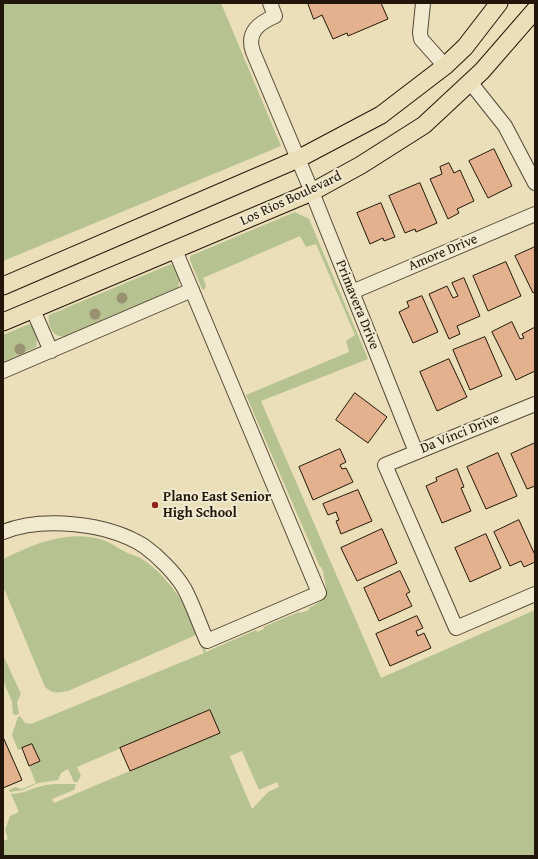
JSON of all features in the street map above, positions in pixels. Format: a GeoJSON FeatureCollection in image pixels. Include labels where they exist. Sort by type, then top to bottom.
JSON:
{"type":"FeatureCollection","features":[{"type":"Feature","properties":{"kind":"main road"},"geometry":{"type":"LineString","coordinates":[[3,286],[298,159],[381,115],[445,66],[465,47],[499,3]]}},
{"type":"Feature","properties":{"kind":"main road","name":"Los Rios Boulevard"},"geometry":{"type":"LineString","coordinates":[[3,322],[312,192],[361,165],[424,125],[482,71],[535,10]]}},
{"type":"Feature","properties":{"kind":"street","name":"Primavera Drive"},"geometry":{"type":"LineString","coordinates":[[270,3],[275,16],[260,23],[254,29],[250,45],[312,192],[416,452]]}},
{"type":"Feature","properties":{"kind":"street"},"geometry":{"type":"LineString","coordinates":[[423,3],[420,33],[421,38],[445,66]]}},
{"type":"Feature","properties":{"kind":"street"},"geometry":{"type":"LineString","coordinates":[[526,3],[535,10]]}},
{"type":"Feature","properties":{"kind":"street"},"geometry":{"type":"LineString","coordinates":[[470,82],[505,126],[535,183]]}},
{"type":"Feature","properties":{"kind":"street","name":"Amore Drive"},"geometry":{"type":"LineString","coordinates":[[352,292],[535,214]]}},
{"type":"Feature","properties":{"kind":"street"},"geometry":{"type":"LineString","coordinates":[[3,532],[15,527],[60,523],[109,530],[144,546],[162,562],[184,587],[207,641],[319,593],[175,250]]}},
{"type":"Feature","properties":{"kind":"street"},"geometry":{"type":"LineString","coordinates":[[3,371],[192,290]]}},
{"type":"Feature","properties":{"kind":"street"},"geometry":{"type":"LineString","coordinates":[[33,310],[51,351]]}},
{"type":"Feature","properties":{"kind":"street","name":"Da Vinci Drive"},"geometry":{"type":"LineString","coordinates":[[535,404],[384,465],[456,628],[535,594]]}},
{"type":"Feature","properties":{"kind":"green space"},"geometry":{"type":"Polygon","coordinates":[[[3,3],[221,3],[281,146],[3,261],[3,3]]]}},
{"type":"Feature","properties":{"kind":"green space"},"geometry":{"type":"Polygon","coordinates":[[[295,212],[309,219],[368,359],[261,401],[381,678],[535,610],[535,856],[3,856],[3,841],[8,839],[5,830],[10,816],[19,812],[11,794],[22,793],[47,785],[76,784],[74,790],[52,799],[54,803],[220,733],[210,710],[77,767],[81,776],[77,782],[74,782],[68,769],[61,773],[58,780],[38,783],[23,790],[10,792],[9,790],[15,787],[22,789],[36,783],[29,766],[40,761],[32,744],[18,750],[12,735],[18,717],[20,716],[25,723],[31,724],[204,653],[196,635],[68,691],[50,691],[45,687],[3,586],[3,559],[39,543],[64,537],[90,537],[107,541],[126,552],[139,557],[151,565],[163,577],[177,594],[193,622],[206,652],[256,630],[257,632],[264,629],[263,627],[299,612],[309,610],[309,608],[322,599],[324,595],[326,586],[324,573],[320,567],[246,395],[349,352],[346,341],[355,335],[316,244],[306,247],[300,236],[203,278],[206,286],[204,290],[202,289],[190,260],[190,256],[295,212]],[[225,745],[252,809],[268,792],[279,787],[277,782],[259,790],[242,751],[230,756],[225,745]]]}},
{"type":"Feature","properties":{"kind":"green space"},"geometry":{"type":"Polygon","coordinates":[[[171,264],[178,275],[178,288],[64,336],[57,335],[50,327],[49,315],[171,264]]]}},
{"type":"Feature","properties":{"kind":"green space"},"geometry":{"type":"Polygon","coordinates":[[[29,324],[32,326],[36,334],[36,347],[3,362],[3,335],[29,324]]]}},
{"type":"Feature","properties":{"kind":"green space"},"geometry":{"type":"Polygon","coordinates":[[[3,655],[21,694],[17,702],[19,714],[15,715],[13,714],[12,702],[3,680],[3,655]]]}},
{"type":"Feature","properties":{"kind":"building"},"geometry":{"type":"Polygon","coordinates":[[[308,3],[381,3],[388,19],[348,36],[347,33],[333,39],[322,15],[314,19],[308,3]]]}},
{"type":"Feature","properties":{"kind":"building"},"geometry":{"type":"Polygon","coordinates":[[[494,149],[512,186],[488,198],[469,161],[494,149]]]}},
{"type":"Feature","properties":{"kind":"building"},"geometry":{"type":"Polygon","coordinates":[[[449,163],[454,173],[460,170],[474,201],[457,209],[459,213],[448,219],[430,179],[442,174],[440,167],[449,163]]]}},
{"type":"Feature","properties":{"kind":"building"},"geometry":{"type":"Polygon","coordinates":[[[420,183],[437,223],[416,232],[415,229],[405,233],[389,196],[420,183]]]}},
{"type":"Feature","properties":{"kind":"building"},"geometry":{"type":"Polygon","coordinates":[[[381,203],[395,237],[384,241],[383,238],[370,244],[357,213],[381,203]]]}},
{"type":"Feature","properties":{"kind":"building"},"geometry":{"type":"Polygon","coordinates":[[[535,247],[535,292],[533,293],[515,256],[535,247]]]}},
{"type":"Feature","properties":{"kind":"building"},"geometry":{"type":"Polygon","coordinates":[[[506,262],[521,296],[488,311],[473,276],[506,262]]]}},
{"type":"Feature","properties":{"kind":"building"},"geometry":{"type":"Polygon","coordinates":[[[464,278],[480,316],[457,326],[460,334],[449,339],[429,294],[447,286],[453,298],[458,296],[452,283],[464,278]]]}},
{"type":"Feature","properties":{"kind":"building"},"geometry":{"type":"Polygon","coordinates":[[[422,296],[438,332],[413,343],[399,312],[409,307],[407,302],[422,296]]]}},
{"type":"Feature","properties":{"kind":"building"},"geometry":{"type":"Polygon","coordinates":[[[512,322],[520,339],[524,338],[522,334],[535,327],[535,371],[516,380],[492,332],[512,322]]]}},
{"type":"Feature","properties":{"kind":"building"},"geometry":{"type":"Polygon","coordinates":[[[485,337],[502,376],[470,390],[453,350],[485,337]]]}},
{"type":"Feature","properties":{"kind":"building"},"geometry":{"type":"Polygon","coordinates":[[[449,359],[467,397],[437,411],[420,372],[449,359]]]}},
{"type":"Feature","properties":{"kind":"building"},"geometry":{"type":"Polygon","coordinates":[[[355,393],[387,417],[368,443],[336,420],[355,393]]]}},
{"type":"Feature","properties":{"kind":"building"},"geometry":{"type":"Polygon","coordinates":[[[535,443],[535,486],[527,489],[511,454],[535,443]]]}},
{"type":"Feature","properties":{"kind":"building"},"geometry":{"type":"Polygon","coordinates":[[[340,449],[346,462],[340,465],[342,469],[346,468],[353,482],[313,500],[299,467],[340,449]]]}},
{"type":"Feature","properties":{"kind":"building"},"geometry":{"type":"Polygon","coordinates":[[[498,453],[517,496],[486,509],[467,467],[498,453]]]}},
{"type":"Feature","properties":{"kind":"building"},"geometry":{"type":"Polygon","coordinates":[[[457,469],[464,487],[461,488],[471,511],[442,523],[426,486],[437,481],[436,478],[457,469]]]}},
{"type":"Feature","properties":{"kind":"building"},"geometry":{"type":"Polygon","coordinates":[[[358,490],[372,521],[341,534],[336,521],[339,520],[336,512],[328,515],[323,504],[358,490]]]}},
{"type":"Feature","properties":{"kind":"building"},"geometry":{"type":"Polygon","coordinates":[[[519,520],[535,555],[535,562],[524,567],[521,561],[510,566],[494,532],[519,520]]]}},
{"type":"Feature","properties":{"kind":"building"},"geometry":{"type":"Polygon","coordinates":[[[382,529],[397,563],[357,581],[341,548],[382,529]]]}},
{"type":"Feature","properties":{"kind":"building"},"geometry":{"type":"Polygon","coordinates":[[[486,534],[501,568],[470,582],[455,548],[486,534]]]}},
{"type":"Feature","properties":{"kind":"building"},"geometry":{"type":"Polygon","coordinates":[[[400,571],[410,592],[406,594],[412,606],[379,621],[364,588],[400,571]]]}},
{"type":"Feature","properties":{"kind":"building"},"geometry":{"type":"Polygon","coordinates":[[[417,616],[423,628],[416,631],[418,636],[424,633],[431,648],[390,666],[376,634],[417,616]]]}},
{"type":"Feature","properties":{"kind":"building"},"geometry":{"type":"Polygon","coordinates":[[[210,710],[220,733],[130,771],[120,748],[210,710]]]}},
{"type":"Feature","properties":{"kind":"building"},"geometry":{"type":"Polygon","coordinates":[[[3,737],[22,780],[3,788],[3,737]]]}},
{"type":"Feature","properties":{"kind":"building"},"geometry":{"type":"Polygon","coordinates":[[[32,744],[40,761],[29,766],[22,748],[32,744]]]}},
{"type":"Feature","properties":{"kind":"place","name":"Plano East Senior High School"},"geometry":{"type":"Point","coordinates":[155,505]}}]}
